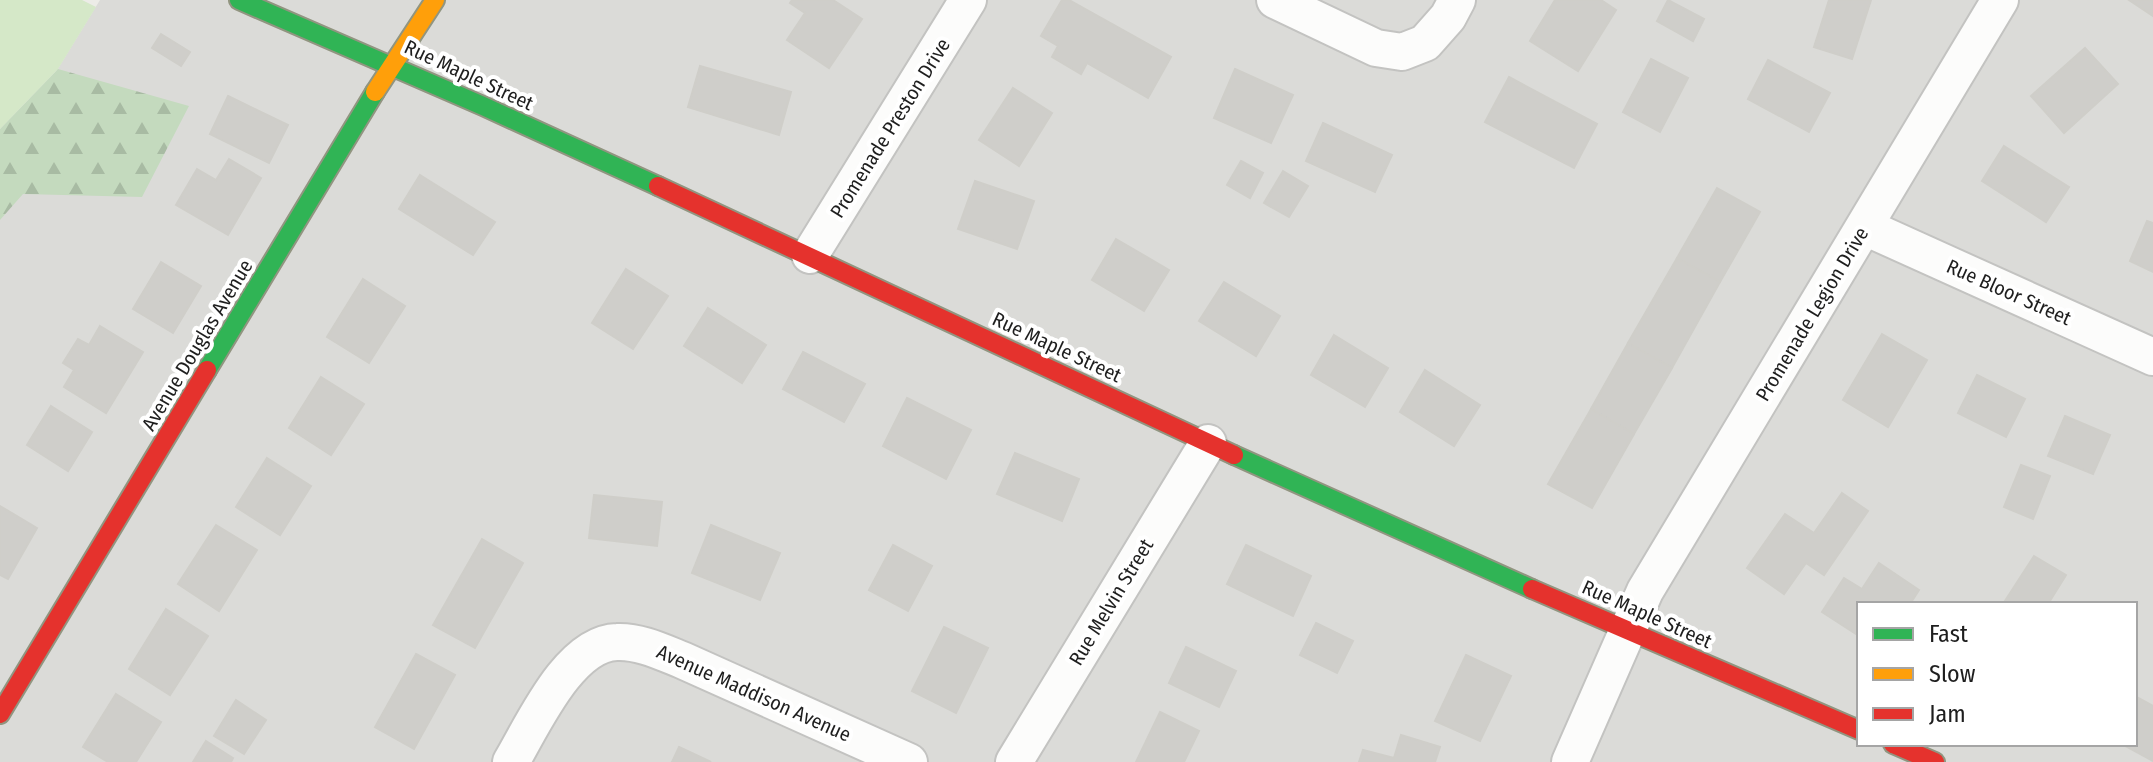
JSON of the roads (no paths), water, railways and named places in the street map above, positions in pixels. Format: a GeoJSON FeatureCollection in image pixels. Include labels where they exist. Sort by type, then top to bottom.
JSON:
{"type":"FeatureCollection","features":[{"type":"Feature","properties":{"kind":"street","name":"Rue Maple Street"},"geometry":{"type":"LineString","coordinates":[[239,0],[394,65],[810,255],[1208,443],[1857,729]]}},
{"type":"Feature","properties":{"kind":"street","name":"Avenue Douglas Avenue"},"geometry":{"type":"LineString","coordinates":[[0,714],[359,118],[435,0]]}},
{"type":"Feature","properties":{"kind":"street","name":"Promenade Preston Drive"},"geometry":{"type":"LineString","coordinates":[[810,255],[968,0]]}},
{"type":"Feature","properties":{"kind":"street"},"geometry":{"type":"LineString","coordinates":[[1275,0],[1376,48],[1402,52],[1425,43],[1448,17],[1457,0]]}},
{"type":"Feature","properties":{"kind":"street","name":"Promenade Legion Drive"},"geometry":{"type":"LineString","coordinates":[[1570,762],[1645,591],[2000,0]]}},
{"type":"Feature","properties":{"kind":"street","name":"Rue Bloor Street"},"geometry":{"type":"LineString","coordinates":[[1865,227],[2153,357]]}},
{"type":"Feature","properties":{"kind":"street","name":"Rue Melvin Street"},"geometry":{"type":"LineString","coordinates":[[1014,762],[1208,443]]}},
{"type":"Feature","properties":{"kind":"street","name":"Avenue Maddison Avenue"},"geometry":{"type":"LineString","coordinates":[[511,762],[563,677],[585,652],[616,641],[649,647],[682,660],[909,762]]}},
{"type":"Feature","properties":{"kind":"street"},"geometry":{"type":"LineString","coordinates":[[1898,746],[1935,762]]}}]}
